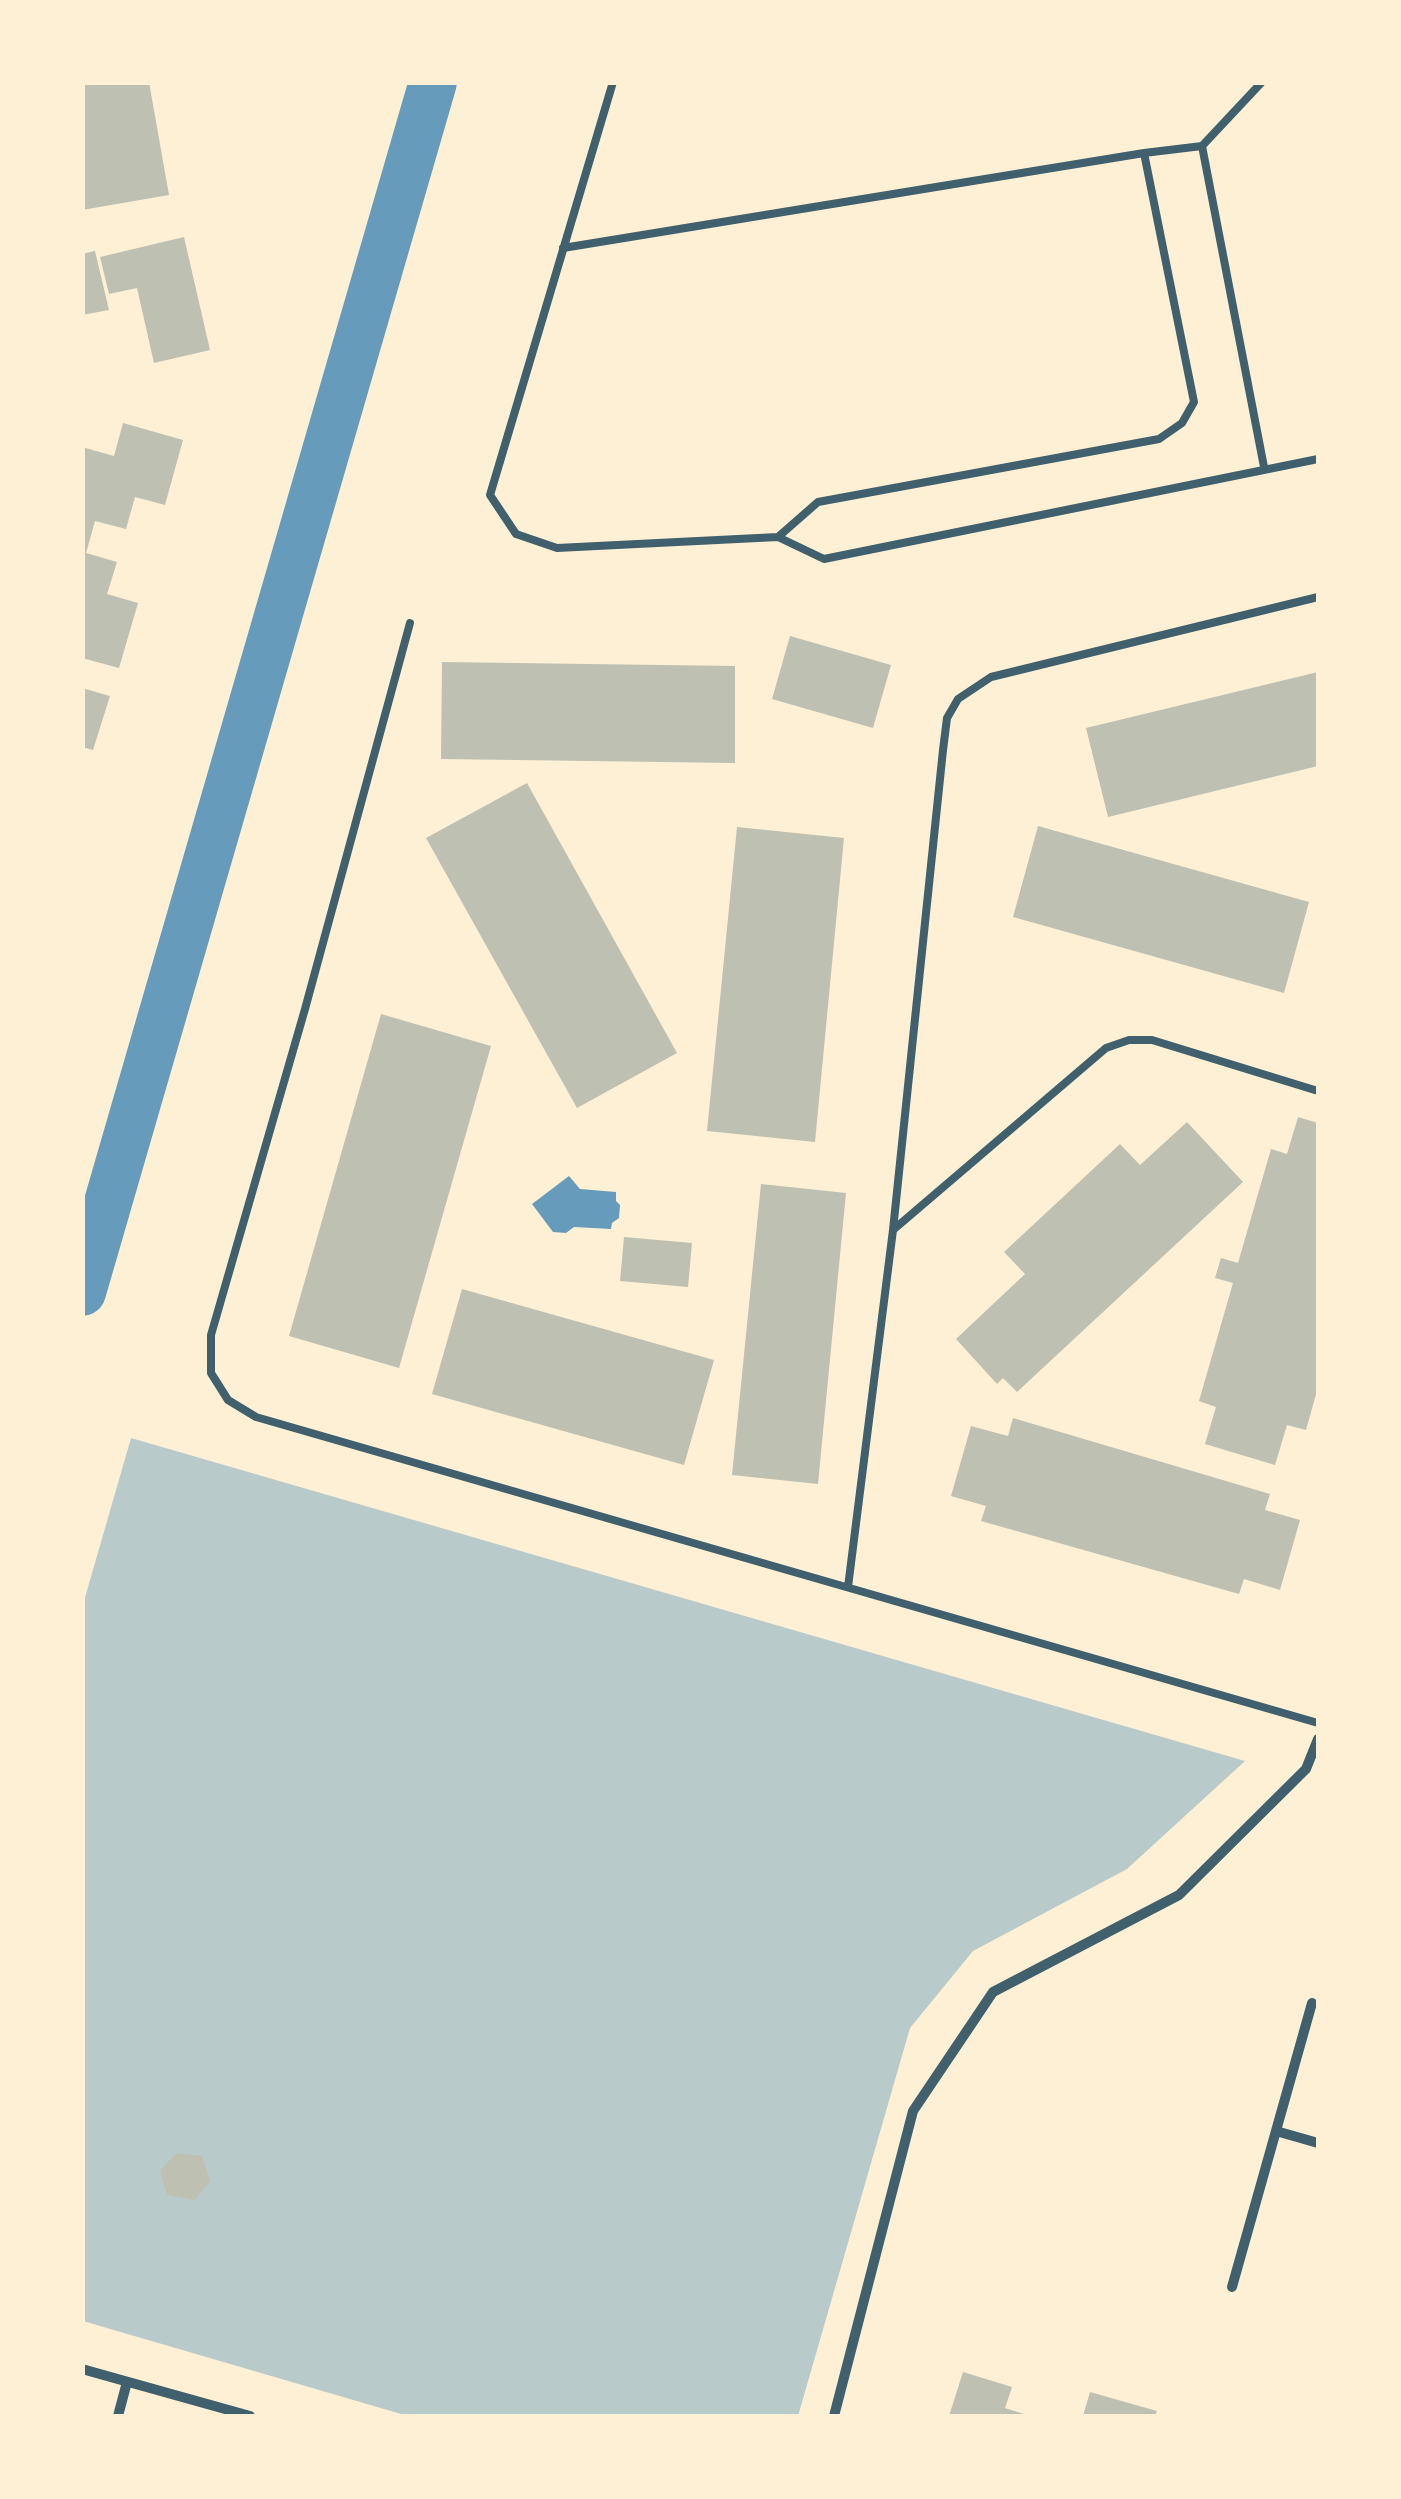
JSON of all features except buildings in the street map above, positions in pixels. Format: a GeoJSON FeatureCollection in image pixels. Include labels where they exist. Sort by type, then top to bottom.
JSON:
{"type":"FeatureCollection","features":[{"type":"Feature","properties":{"kind":"street"},"geometry":{"type":"LineString","coordinates":[[834,2416],[913,2111],[993,1992],[1179,1895],[1306,1769],[1318,1739]]}},
{"type":"Feature","properties":{"kind":"street"},"geometry":{"type":"LineString","coordinates":[[1232,2287],[1312,2003]]}},
{"type":"Feature","properties":{"kind":"street"},"geometry":{"type":"LineString","coordinates":[[1276,2131],[1318,2143]]}},
{"type":"Feature","properties":{"kind":"street"},"geometry":{"type":"LineString","coordinates":[[82,2370],[250,2416]]}},
{"type":"Feature","properties":{"kind":"street"},"geometry":{"type":"LineString","coordinates":[[118,2416],[127,2382]]}},
{"type":"Feature","properties":{"kind":"lane"},"geometry":{"type":"LineString","coordinates":[[613,82],[490,495],[516,534],[557,548],[778,537],[824,560],[1318,458]]}},
{"type":"Feature","properties":{"kind":"lane"},"geometry":{"type":"LineString","coordinates":[[563,248],[1202,146],[1262,82]]}},
{"type":"Feature","properties":{"kind":"lane"},"geometry":{"type":"LineString","coordinates":[[1202,146],[1264,467]]}},
{"type":"Feature","properties":{"kind":"lane"},"geometry":{"type":"LineString","coordinates":[[778,537],[818,502],[1159,439],[1182,423],[1194,402],[1144,153]]}},
{"type":"Feature","properties":{"kind":"lane"},"geometry":{"type":"LineString","coordinates":[[848,1587],[948,718],[958,700],[975,685],[991,678],[1318,596]]}},
{"type":"Feature","properties":{"kind":"lane"},"geometry":{"type":"LineString","coordinates":[[410,623],[211,1335],[210,1373],[228,1400],[256,1417],[1318,1723]]}},
{"type":"Feature","properties":{"kind":"lane"},"geometry":{"type":"LineString","coordinates":[[892,1230],[1106,1048],[1129,1040],[1152,1040],[1318,1091]]}},
{"type":"Feature","properties":{"kind":"shaded area"},"geometry":{"type":"Polygon","coordinates":[[[131,1438],[1245,1761],[1127,1869],[973,1951],[910,2028],[798,2416],[408,2416],[83,2321],[82,1608],[131,1438]]]}},
{"type":"Feature","properties":{"kind":"water"},"geometry":{"type":"Polygon","coordinates":[[[569,1176],[580,1189],[616,1192],[619,1218],[611,1229],[574,1227],[566,1233],[553,1232],[532,1204],[569,1176]]]}},
{"type":"Feature","properties":{"kind":"waterway"},"geometry":{"type":"LineString","coordinates":[[82,1292],[433,82]]}}]}
